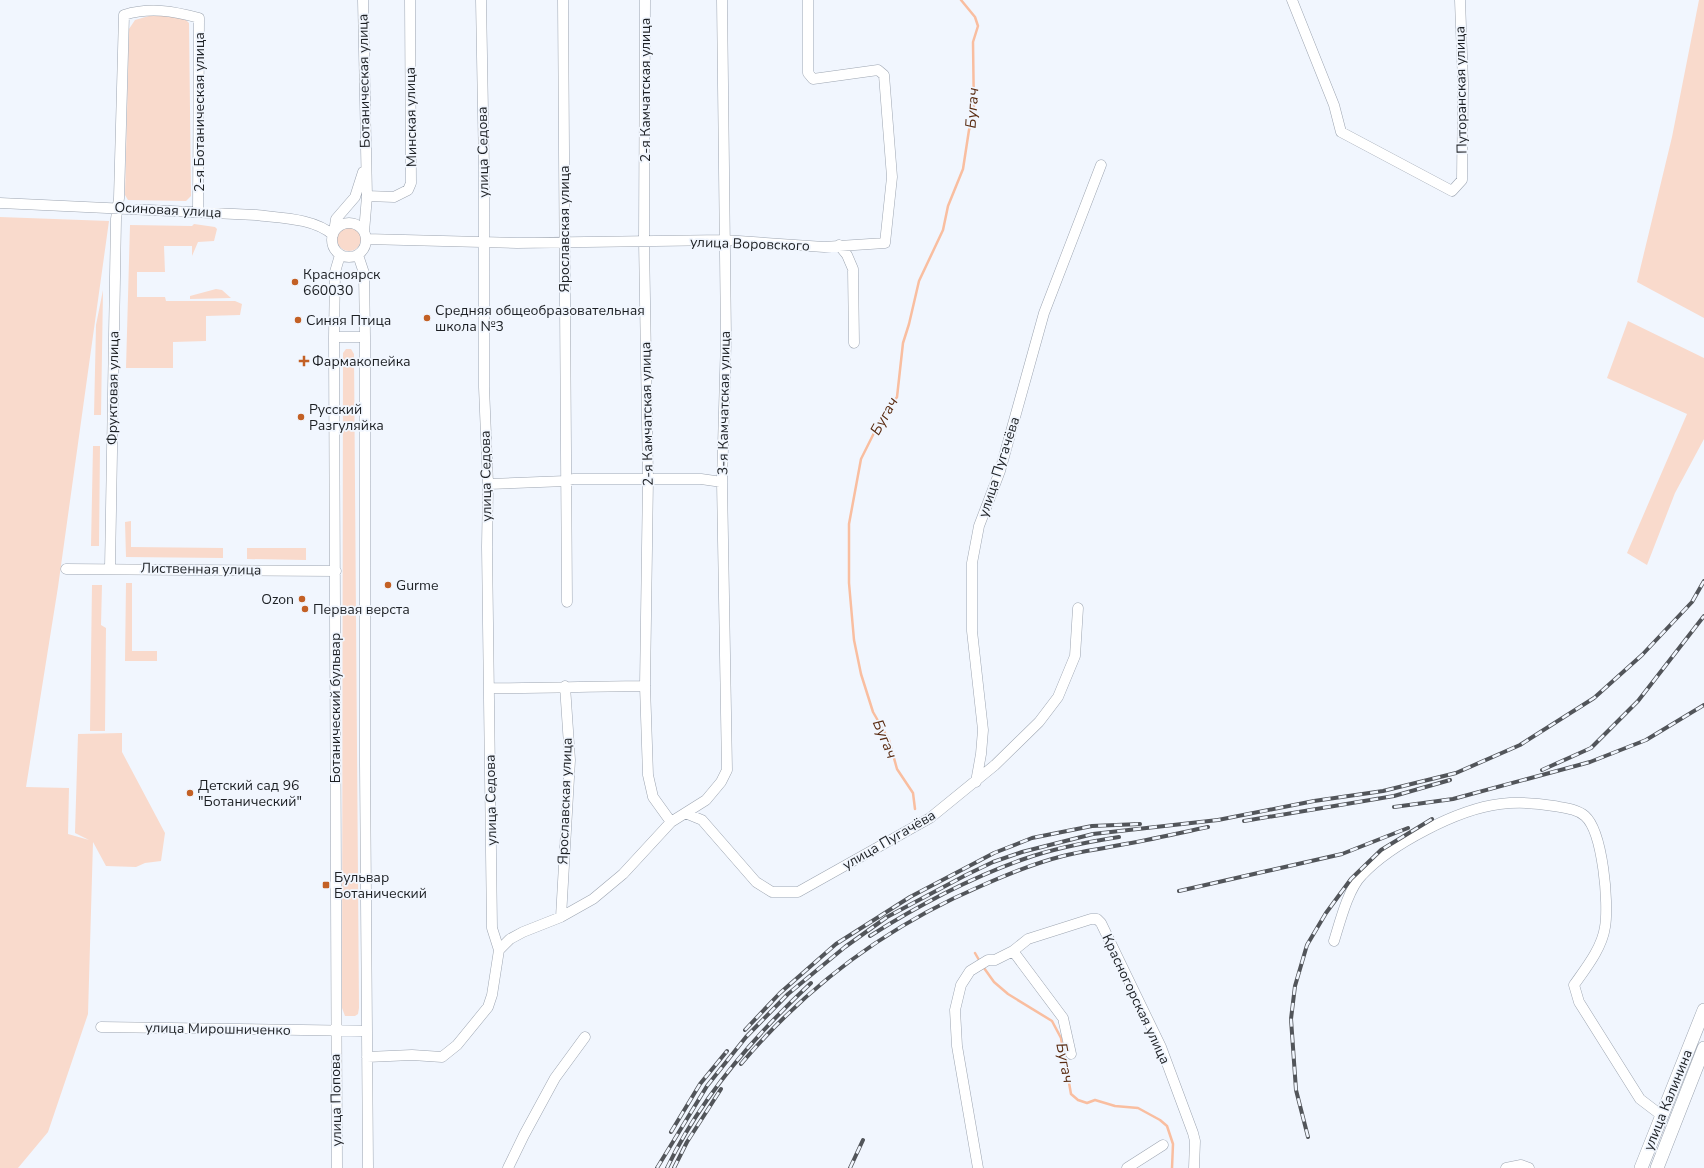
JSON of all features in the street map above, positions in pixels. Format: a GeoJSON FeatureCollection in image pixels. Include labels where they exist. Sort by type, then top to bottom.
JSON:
{"type":"FeatureCollection","features":[{"type":"Feature","properties":{"kind":"main road","name":"улица Калинина"},"geometry":{"type":"LineString","coordinates":[[1641,1168],[1704,1010]]}},
{"type":"Feature","properties":{"kind":"main road","name":"улица Калинина"},"geometry":{"type":"LineString","coordinates":[[1657,1168],[1704,1048]]}},
{"type":"Feature","properties":{"kind":"street","name":"Ботаническая улица"},"geometry":{"type":"LineString","coordinates":[[363,0],[366,196],[365,236]]}},
{"type":"Feature","properties":{"kind":"street","name":"Минская улица"},"geometry":{"type":"LineString","coordinates":[[366,196],[394,197],[408,190],[411,183],[410,0]]}},
{"type":"Feature","properties":{"kind":"street","name":"улица Седова"},"geometry":{"type":"LineString","coordinates":[[481,0],[484,387],[488,484],[487,547],[492,928],[499,950]]}},
{"type":"Feature","properties":{"kind":"street","name":"Ярославская улица"},"geometry":{"type":"LineString","coordinates":[[563,0],[567,602]]}},
{"type":"Feature","properties":{"kind":"street","name":"2-я Камчатская улица"},"geometry":{"type":"LineString","coordinates":[[645,0],[644,241],[648,479],[645,686],[648,774],[651,789],[658,804],[671,822]]}},
{"type":"Feature","properties":{"kind":"street","name":"3-я Камчатская улица"},"geometry":{"type":"LineString","coordinates":[[499,950],[510,939],[523,932],[561,917],[593,899],[623,874],[671,822],[706,800],[721,782],[727,770],[722,482],[726,339],[722,0]]}},
{"type":"Feature","properties":{"kind":"street","name":"улица Воровского"},"geometry":{"type":"LineString","coordinates":[[365,236],[484,242],[724,240],[824,247],[885,243],[887,238],[892,177],[884,75],[878,70],[813,79],[808,73],[808,0]]}},
{"type":"Feature","properties":{"kind":"street","name":"Путоранская улица"},"geometry":{"type":"LineString","coordinates":[[1292,0],[1334,105],[1341,132],[1452,191],[1462,180],[1463,83],[1460,0]]}},
{"type":"Feature","properties":{"kind":"street","name":"2-я Ботаническая улица"},"geometry":{"type":"LineString","coordinates":[[118,208],[124,15],[163,10],[199,18],[198,211]]}},
{"type":"Feature","properties":{"kind":"street","name":"Ботаническая улица"},"geometry":{"type":"LineString","coordinates":[[334,233],[336,219],[355,197],[365,162]]}},
{"type":"Feature","properties":{"kind":"street","name":"улица Пугачёва"},"geometry":{"type":"LineString","coordinates":[[976,782],[983,730],[972,631],[972,563],[980,526],[1000,471],[1044,314],[1101,165]]}},
{"type":"Feature","properties":{"kind":"street","name":"Осиновая улица"},"geometry":{"type":"LineString","coordinates":[[0,203],[198,211],[285,218],[324,227],[334,233]]}},
{"type":"Feature","properties":{"kind":"street","name":"Фруктовая улица"},"geometry":{"type":"LineString","coordinates":[[110,568],[116,219],[118,208]]}},
{"type":"Feature","properties":{"kind":"street"},"geometry":{"type":"LineString","coordinates":[[349,224],[357,226],[365,236],[364,248],[358,255],[351,257],[340,255],[333,246],[334,233],[340,226],[349,224]]}},
{"type":"Feature","properties":{"kind":"street"},"geometry":{"type":"LineString","coordinates":[[839,245],[847,255],[853,269],[854,343]]}},
{"type":"Feature","properties":{"kind":"street","name":"Ботанический бульвар"},"geometry":{"type":"LineString","coordinates":[[336,1031],[336,571],[334,337],[335,272],[340,255]]}},
{"type":"Feature","properties":{"kind":"street"},"geometry":{"type":"LineString","coordinates":[[358,255],[364,273],[365,337],[368,1168]]}},
{"type":"Feature","properties":{"kind":"street"},"geometry":{"type":"LineString","coordinates":[[334,337],[365,337]]}},
{"type":"Feature","properties":{"kind":"street"},"geometry":{"type":"LineString","coordinates":[[488,484],[566,482],[572,479],[701,480],[722,482]]}},
{"type":"Feature","properties":{"kind":"street","name":"Лиственная улица"},"geometry":{"type":"LineString","coordinates":[[66,569],[110,568],[336,571]]}},
{"type":"Feature","properties":{"kind":"street","name":"улица Пугачёва"},"geometry":{"type":"LineString","coordinates":[[685,813],[702,820],[756,882],[772,892],[798,892],[930,818],[976,782],[1039,722],[1058,697],[1074,656],[1078,608]]}},
{"type":"Feature","properties":{"kind":"street","name":"Ярославская улица"},"geometry":{"type":"LineString","coordinates":[[561,917],[570,760],[565,686]]}},
{"type":"Feature","properties":{"kind":"street"},"geometry":{"type":"LineString","coordinates":[[490,688],[549,689],[565,686],[645,686]]}},
{"type":"Feature","properties":{"kind":"street"},"geometry":{"type":"LineString","coordinates":[[1334,941],[1350,894],[1360,876],[1383,856],[1414,836],[1465,814],[1500,804],[1542,804],[1572,809],[1585,816],[1591,823],[1600,849],[1607,899],[1605,928],[1595,955],[1574,985],[1579,1002],[1640,1098],[1661,1115]]}},
{"type":"Feature","properties":{"kind":"street","name":"Красногорская улица"},"geometry":{"type":"LineString","coordinates":[[978,1168],[957,1046],[955,1010],[961,985],[970,971],[988,960],[995,960],[1014,951],[1028,939],[1039,934],[1091,919],[1097,919],[1101,923],[1161,1047],[1193,1133],[1195,1141],[1194,1168]]}},
{"type":"Feature","properties":{"kind":"street"},"geometry":{"type":"LineString","coordinates":[[367,1057],[412,1055],[442,1057],[457,1045],[488,1007],[492,995],[499,950]]}},
{"type":"Feature","properties":{"kind":"street"},"geometry":{"type":"LineString","coordinates":[[1014,951],[1063,1018],[1071,1054]]}},
{"type":"Feature","properties":{"kind":"street","name":"улица Мирошниченко"},"geometry":{"type":"LineString","coordinates":[[101,1027],[367,1032]]}},
{"type":"Feature","properties":{"kind":"street","name":"улица Попова"},"geometry":{"type":"LineString","coordinates":[[336,1031],[337,1168]]}},
{"type":"Feature","properties":{"kind":"street"},"geometry":{"type":"LineString","coordinates":[[508,1168],[555,1078],[585,1037]]}},
{"type":"Feature","properties":{"kind":"street"},"geometry":{"type":"LineString","coordinates":[[1127,1168],[1164,1145]]}},
{"type":"Feature","properties":{"kind":"street"},"geometry":{"type":"LineString","coordinates":[[1506,1168],[1521,1165],[1529,1168]]}},
{"type":"Feature","properties":{"kind":"shaded area"},"geometry":{"type":"Polygon","coordinates":[[[1699,0],[1704,0],[1704,318],[1637,282],[1672,137],[1699,0]]]}},
{"type":"Feature","properties":{"kind":"shaded area"},"geometry":{"type":"Polygon","coordinates":[[[156,14],[184,18],[189,23],[191,196],[186,201],[128,200],[125,195],[129,29],[135,20],[156,14]]]}},
{"type":"Feature","properties":{"kind":"shaded area"},"geometry":{"type":"Polygon","coordinates":[[[0,217],[109,221],[58,587],[26,787],[69,788],[68,834],[89,840],[75,833],[78,734],[122,733],[122,752],[165,833],[161,861],[145,863],[136,867],[106,866],[93,842],[88,1014],[48,1132],[18,1168],[0,1168],[0,217]]]}},
{"type":"Feature","properties":{"kind":"shaded area"},"geometry":{"type":"Polygon","coordinates":[[[194,224],[215,227],[217,229],[214,241],[198,242],[192,256],[192,246],[164,246],[165,272],[137,272],[137,297],[165,297],[166,301],[235,301],[242,304],[240,315],[206,316],[206,341],[173,342],[173,368],[126,368],[130,225],[192,226],[194,224]]]}},
{"type":"Feature","properties":{"kind":"shaded area"},"geometry":{"type":"Polygon","coordinates":[[[349,227],[354,228],[360,234],[360,244],[354,250],[349,251],[344,250],[338,244],[337,239],[338,234],[344,228],[349,227]]]}},
{"type":"Feature","properties":{"kind":"shaded area"},"geometry":{"type":"Polygon","coordinates":[[[216,289],[222,290],[231,298],[190,299],[190,296],[216,289]]]}},
{"type":"Feature","properties":{"kind":"shaded area"},"geometry":{"type":"Polygon","coordinates":[[[103,290],[101,415],[94,415],[96,325],[103,290]]]}},
{"type":"Feature","properties":{"kind":"shaded area"},"geometry":{"type":"Polygon","coordinates":[[[1628,321],[1704,358],[1704,439],[1675,493],[1647,565],[1627,553],[1687,414],[1607,378],[1628,321]]]}},
{"type":"Feature","properties":{"kind":"shaded area"},"geometry":{"type":"Polygon","coordinates":[[[346,349],[351,349],[354,354],[359,1008],[358,1014],[355,1016],[345,1016],[342,1008],[343,353],[346,349]]]}},
{"type":"Feature","properties":{"kind":"shaded area"},"geometry":{"type":"Polygon","coordinates":[[[93,446],[100,446],[99,546],[91,546],[93,446]]]}},
{"type":"Feature","properties":{"kind":"shaded area"},"geometry":{"type":"Polygon","coordinates":[[[131,521],[131,547],[223,548],[223,558],[126,557],[125,522],[131,521]]]}},
{"type":"Feature","properties":{"kind":"shaded area"},"geometry":{"type":"Polygon","coordinates":[[[247,548],[306,548],[306,560],[247,559],[247,548]]]}},
{"type":"Feature","properties":{"kind":"shaded area"},"geometry":{"type":"Polygon","coordinates":[[[126,583],[132,583],[132,651],[157,651],[157,661],[125,661],[126,583]]]}},
{"type":"Feature","properties":{"kind":"shaded area"},"geometry":{"type":"Polygon","coordinates":[[[92,585],[102,585],[101,625],[106,628],[105,731],[90,731],[92,585]]]}},
{"type":"Feature","properties":{"kind":"waterway","name":"Бугач"},"geometry":{"type":"LineString","coordinates":[[915,809],[913,793],[897,769],[889,740],[873,712],[861,674],[854,640],[849,583],[849,524],[861,459],[880,421],[897,397],[903,343],[919,281],[943,230],[948,206],[963,169],[969,130],[974,116],[973,42],[978,26],[975,17],[961,0]]}},
{"type":"Feature","properties":{"kind":"waterway"},"geometry":{"type":"LineString","coordinates":[[975,953],[979,960]]}},
{"type":"Feature","properties":{"kind":"waterway","name":"Бугач"},"geometry":{"type":"LineString","coordinates":[[984,968],[994,982],[1008,994],[1052,1021],[1061,1038],[1071,1094],[1078,1100],[1087,1103],[1095,1100],[1115,1106],[1138,1108],[1160,1120],[1167,1126],[1173,1144],[1172,1168]]}},
{"type":"Feature","properties":{"kind":"railway"},"geometry":{"type":"LineString","coordinates":[[657,1168],[707,1086],[746,1037],[788,994],[845,947],[887,917],[993,862],[1022,852],[1093,834],[1218,820],[1314,801],[1383,791],[1456,773],[1520,745],[1594,698],[1642,655],[1692,602],[1704,581]]}},
{"type":"Feature","properties":{"kind":"railway"},"geometry":{"type":"LineString","coordinates":[[1542,770],[1591,748],[1638,701],[1704,616]]}},
{"type":"Feature","properties":{"kind":"railway"},"geometry":{"type":"LineString","coordinates":[[1394,807],[1453,799],[1590,762],[1646,740],[1704,705]]}},
{"type":"Feature","properties":{"kind":"railway"},"geometry":{"type":"LineString","coordinates":[[1244,821],[1394,796],[1450,780]]}},
{"type":"Feature","properties":{"kind":"railway"},"geometry":{"type":"LineString","coordinates":[[1308,1137],[1296,1090],[1291,1019],[1295,986],[1307,945],[1326,913],[1351,879],[1381,850],[1432,819]]}},
{"type":"Feature","properties":{"kind":"railway"},"geometry":{"type":"LineString","coordinates":[[745,1030],[780,993],[836,944],[910,897],[994,853],[1032,838],[1092,826],[1140,824]]}},
{"type":"Feature","properties":{"kind":"railway"},"geometry":{"type":"LineString","coordinates":[[741,1064],[793,1009],[850,961],[881,939],[946,902],[1032,865],[1077,853],[1208,827]]}},
{"type":"Feature","properties":{"kind":"railway"},"geometry":{"type":"LineString","coordinates":[[1179,891],[1342,854],[1408,828]]}},
{"type":"Feature","properties":{"kind":"railway"},"geometry":{"type":"LineString","coordinates":[[870,936],[945,893],[1004,866],[1059,849],[1119,837]]}},
{"type":"Feature","properties":{"kind":"railway"},"geometry":{"type":"LineString","coordinates":[[667,1168],[681,1142],[712,1092],[749,1046],[811,983]]}},
{"type":"Feature","properties":{"kind":"railway"},"geometry":{"type":"LineString","coordinates":[[671,1132],[700,1084],[727,1051]]}},
{"type":"Feature","properties":{"kind":"railway"},"geometry":{"type":"LineString","coordinates":[[674,1168],[687,1142],[721,1089]]}},
{"type":"Feature","properties":{"kind":"railway"},"geometry":{"type":"LineString","coordinates":[[850,1168],[863,1140]]}},
{"type":"Feature","properties":{"kind":"place","name":"Красноярск 660030"},"geometry":{"type":"Point","coordinates":[295,282]}},
{"type":"Feature","properties":{"kind":"place","name":"Средняя общеобразовательная школа №3"},"geometry":{"type":"Point","coordinates":[427,318]}},
{"type":"Feature","properties":{"kind":"place","name":"Синяя Птица"},"geometry":{"type":"Point","coordinates":[298,320]}},
{"type":"Feature","properties":{"kind":"place","name":"Фармакопейка"},"geometry":{"type":"Point","coordinates":[304,361]}},
{"type":"Feature","properties":{"kind":"place","name":"Русский Разгуляйка"},"geometry":{"type":"Point","coordinates":[301,417]}},
{"type":"Feature","properties":{"kind":"place","name":"Gurme"},"geometry":{"type":"Point","coordinates":[388,585]}},
{"type":"Feature","properties":{"kind":"place","name":"Ozon"},"geometry":{"type":"Point","coordinates":[302,599]}},
{"type":"Feature","properties":{"kind":"place","name":"Первая верста"},"geometry":{"type":"Point","coordinates":[305,609]}},
{"type":"Feature","properties":{"kind":"place","name":"Детский сад 96 \"Ботанический\""},"geometry":{"type":"Point","coordinates":[190,793]}},
{"type":"Feature","properties":{"kind":"place","name":"Бульвар Ботанический"},"geometry":{"type":"Point","coordinates":[326,885]}}]}
